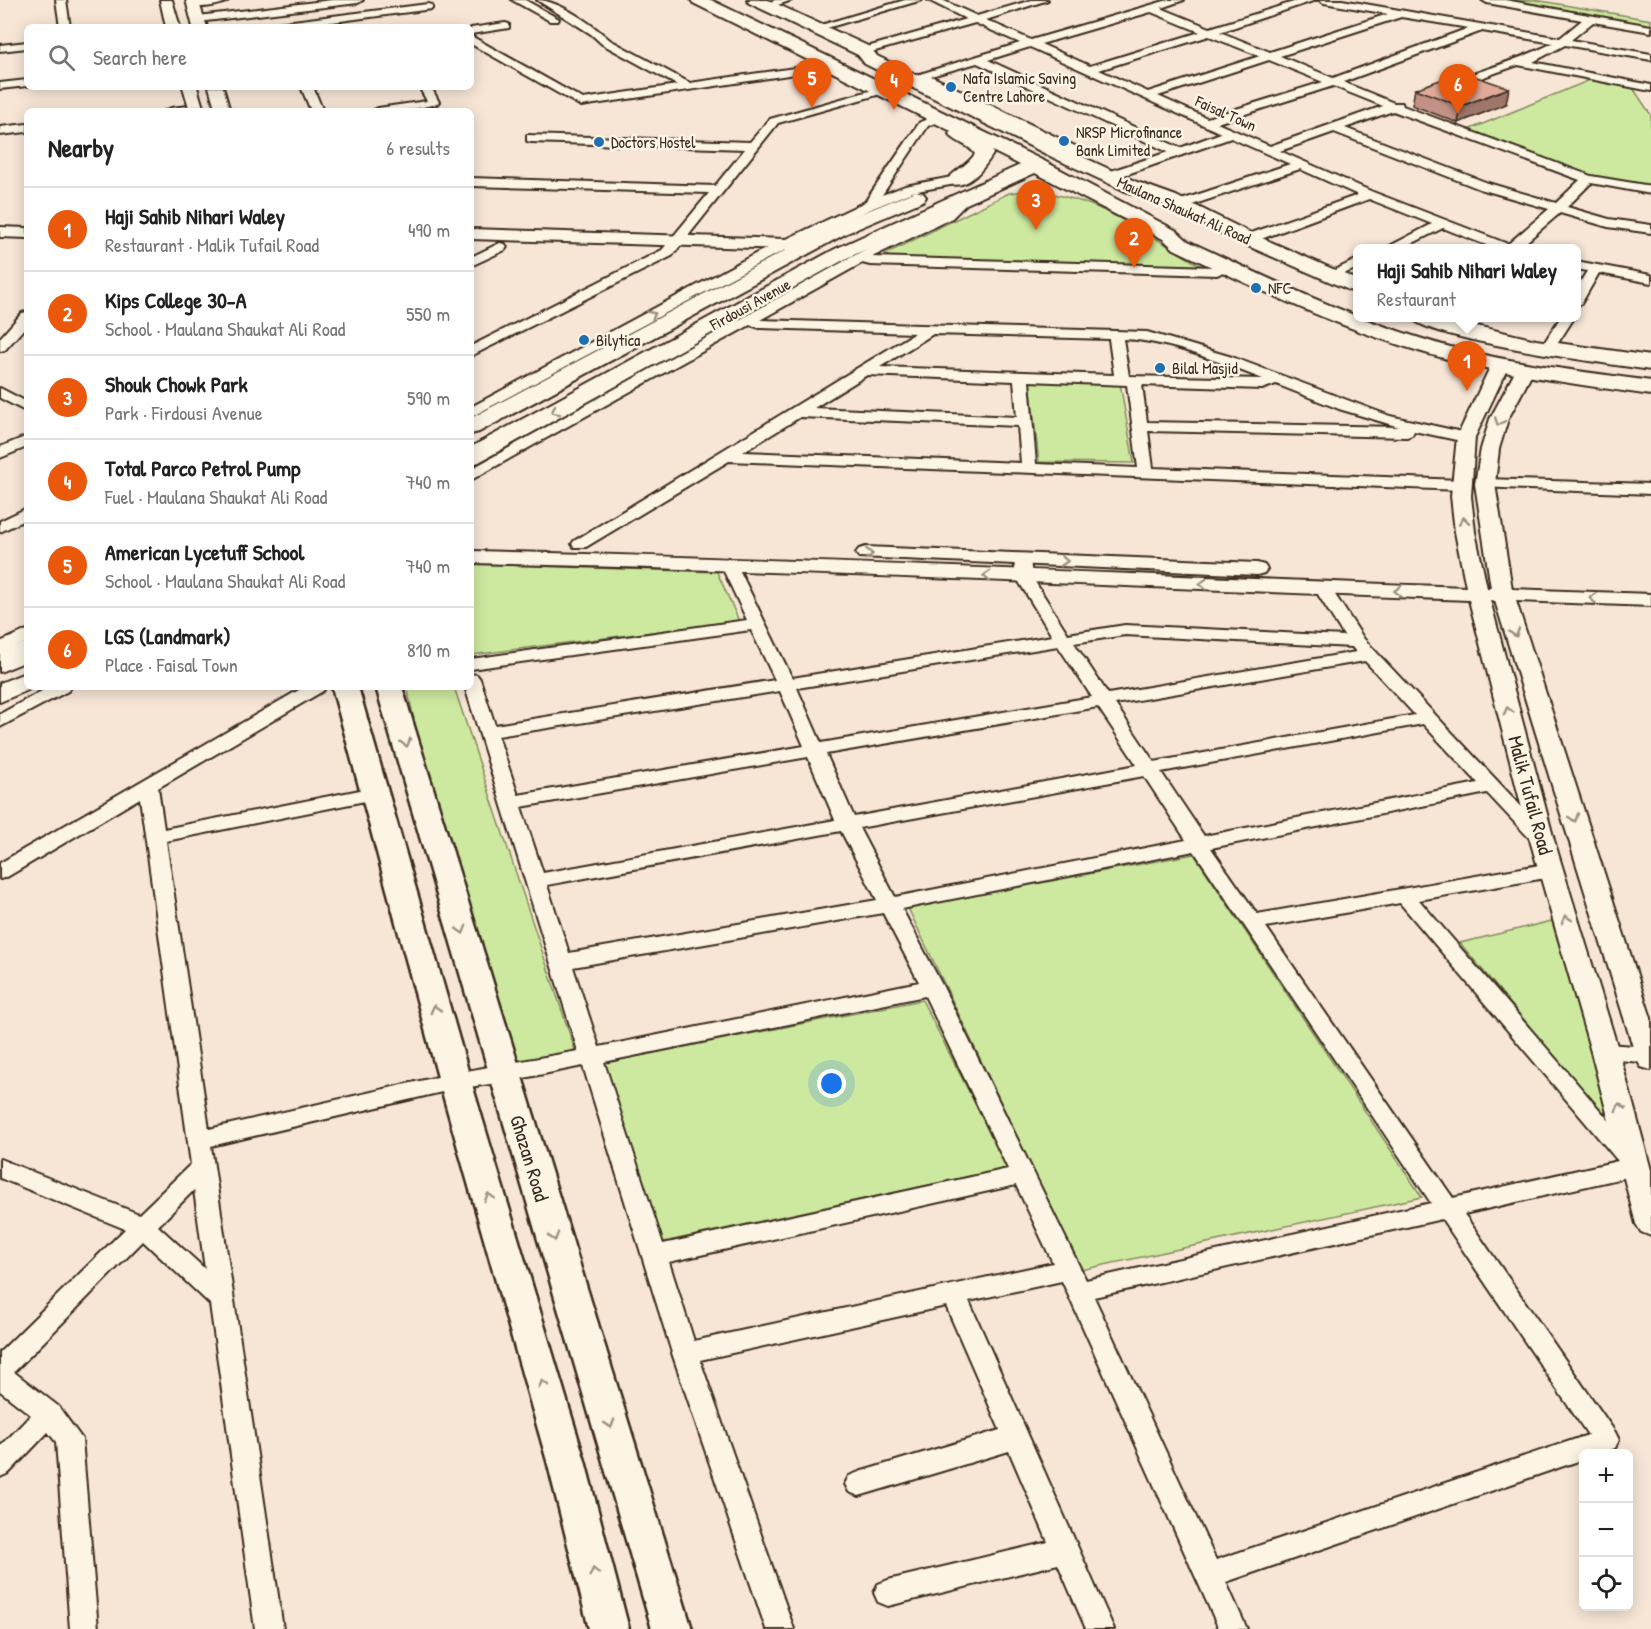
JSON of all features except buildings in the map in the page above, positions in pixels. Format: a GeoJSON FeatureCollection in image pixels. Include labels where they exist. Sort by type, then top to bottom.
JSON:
{"type":"FeatureCollection","features":[{"type":"Feature","properties":{"kind":"main road"},"geometry":{"type":"LineString","coordinates":[[703,2],[736,11],[778,32],[792,32],[798,28],[748,0]]}},
{"type":"Feature","properties":{"kind":"main road","name":"Maulana Shaukat Ali Road"},"geometry":{"type":"LineString","coordinates":[[703,2],[880,91],[1033,163],[1170,235],[1181,245],[1226,267],[1353,320]]}},
{"type":"Feature","properties":{"kind":"main road","name":"Maulana Shaukat Ali Road"},"geometry":{"type":"LineString","coordinates":[[762,2],[916,78],[1061,154],[1353,288]]}},
{"type":"Feature","properties":{"kind":"main road"},"geometry":{"type":"LineString","coordinates":[[850,76],[832,60],[802,45],[802,42],[810,39],[823,39],[868,55]]}},
{"type":"Feature","properties":{"kind":"main road"},"geometry":{"type":"LineString","coordinates":[[938,119],[951,130],[979,145],[983,151],[981,161],[964,187]]}},
{"type":"Feature","properties":{"kind":"main road","name":"Firdousi Avenue"},"geometry":{"type":"LineString","coordinates":[[474,425],[723,293],[784,252],[876,213],[964,187],[1033,163]]}},
{"type":"Feature","properties":{"kind":"main road"},"geometry":{"type":"LineString","coordinates":[[964,187],[1045,187],[1071,192],[1123,209]]}},
{"type":"Feature","properties":{"kind":"main road","name":"Firdousi Avenue"},"geometry":{"type":"LineString","coordinates":[[474,455],[739,318],[842,253],[964,187]]}},
{"type":"Feature","properties":{"kind":"main road"},"geometry":{"type":"LineString","coordinates":[[1170,205],[1275,259],[1353,288]]}},
{"type":"Feature","properties":{"kind":"main road"},"geometry":{"type":"LineString","coordinates":[[1170,235],[1197,242],[1263,274],[1353,311]]}},
{"type":"Feature","properties":{"kind":"main road"},"geometry":{"type":"LineString","coordinates":[[723,293],[745,287],[756,291],[730,309],[739,318]]}},
{"type":"Feature","properties":{"kind":"main road","name":"Maulana Shaukat Ali Road"},"geometry":{"type":"LineString","coordinates":[[1357,322],[1430,348],[1500,365],[1651,388]]}},
{"type":"Feature","properties":{"kind":"main road"},"geometry":{"type":"LineString","coordinates":[[1383,322],[1497,354],[1651,376]]}},
{"type":"Feature","properties":{"kind":"main road"},"geometry":{"type":"LineString","coordinates":[[1437,322],[1471,332],[1534,345],[1651,363]]}},
{"type":"Feature","properties":{"kind":"main road"},"geometry":{"type":"LineString","coordinates":[[1457,322],[1551,343],[1651,358]]}},
{"type":"Feature","properties":{"kind":"main road"},"geometry":{"type":"LineString","coordinates":[[0,664],[24,652]]}},
{"type":"Feature","properties":{"kind":"main road"},"geometry":{"type":"LineString","coordinates":[[0,694],[24,682]]}},
{"type":"Feature","properties":{"kind":"main road"},"geometry":{"type":"LineString","coordinates":[[346,690],[455,1081],[566,1461],[609,1629]]}},
{"type":"Feature","properties":{"kind":"main road","name":"Ghazan Road"},"geometry":{"type":"LineString","coordinates":[[390,690],[672,1629]]}},
{"type":"Feature","properties":{"kind":"street"},"geometry":{"type":"LineString","coordinates":[[61,0],[65,24]]}},
{"type":"Feature","properties":{"kind":"street"},"geometry":{"type":"LineString","coordinates":[[166,0],[172,24]]}},
{"type":"Feature","properties":{"kind":"street"},"geometry":{"type":"LineString","coordinates":[[224,0],[192,2],[199,23],[358,0]]}},
{"type":"Feature","properties":{"kind":"street"},"geometry":{"type":"LineString","coordinates":[[294,24],[428,8],[419,0]]}},
{"type":"Feature","properties":{"kind":"street"},"geometry":{"type":"LineString","coordinates":[[517,0],[606,42],[690,88]]}},
{"type":"Feature","properties":{"kind":"street"},"geometry":{"type":"LineString","coordinates":[[542,0],[595,32],[606,42]]}},
{"type":"Feature","properties":{"kind":"street"},"geometry":{"type":"LineString","coordinates":[[762,2],[787,0]]}},
{"type":"Feature","properties":{"kind":"street"},"geometry":{"type":"LineString","coordinates":[[816,28],[916,0]]}},
{"type":"Feature","properties":{"kind":"street","name":"Faisal Town"},"geometry":{"type":"LineString","coordinates":[[933,0],[1092,69],[1369,195],[1496,244]]}},
{"type":"Feature","properties":{"kind":"street"},"geometry":{"type":"LineString","coordinates":[[868,55],[1043,0]]}},
{"type":"Feature","properties":{"kind":"street"},"geometry":{"type":"LineString","coordinates":[[916,78],[1179,0]]}},
{"type":"Feature","properties":{"kind":"street"},"geometry":{"type":"LineString","coordinates":[[1092,69],[1311,0]]}},
{"type":"Feature","properties":{"kind":"street"},"geometry":{"type":"LineString","coordinates":[[1324,0],[1651,57]]}},
{"type":"Feature","properties":{"kind":"street"},"geometry":{"type":"LineString","coordinates":[[1487,0],[1651,29]]}},
{"type":"Feature","properties":{"kind":"street"},"geometry":{"type":"LineString","coordinates":[[1537,0],[1651,19]]}},
{"type":"Feature","properties":{"kind":"street"},"geometry":{"type":"LineString","coordinates":[[1151,8],[1393,106],[1588,179],[1651,190]]}},
{"type":"Feature","properties":{"kind":"street"},"geometry":{"type":"LineString","coordinates":[[1148,96],[1401,14]]}},
{"type":"Feature","properties":{"kind":"street"},"geometry":{"type":"LineString","coordinates":[[1436,91],[1528,60],[1561,43],[1591,18]]}},
{"type":"Feature","properties":{"kind":"street"},"geometry":{"type":"LineString","coordinates":[[474,31],[505,26]]}},
{"type":"Feature","properties":{"kind":"street"},"geometry":{"type":"LineString","coordinates":[[1208,122],[1334,82],[1480,28]]}},
{"type":"Feature","properties":{"kind":"street"},"geometry":{"type":"LineString","coordinates":[[474,41],[581,103],[829,66]]}},
{"type":"Feature","properties":{"kind":"street"},"geometry":{"type":"LineString","coordinates":[[0,48],[24,45]]}},
{"type":"Feature","properties":{"kind":"street"},"geometry":{"type":"LineString","coordinates":[[980,60],[1179,152]]}},
{"type":"Feature","properties":{"kind":"street"},"geometry":{"type":"LineString","coordinates":[[1519,62],[1649,90]]}},
{"type":"Feature","properties":{"kind":"street"},"geometry":{"type":"LineString","coordinates":[[0,86],[24,83]]}},
{"type":"Feature","properties":{"kind":"street"},"geometry":{"type":"LineString","coordinates":[[191,90],[196,108]]}},
{"type":"Feature","properties":{"kind":"street"},"geometry":{"type":"LineString","coordinates":[[217,90],[222,108]]}},
{"type":"Feature","properties":{"kind":"street"},"geometry":{"type":"LineString","coordinates":[[308,90],[317,108]]}},
{"type":"Feature","properties":{"kind":"street"},"geometry":{"type":"LineString","coordinates":[[400,108],[433,102],[426,90]]}},
{"type":"Feature","properties":{"kind":"street"},"geometry":{"type":"LineString","coordinates":[[474,350],[671,247],[774,121],[880,91]]}},
{"type":"Feature","properties":{"kind":"street"},"geometry":{"type":"LineString","coordinates":[[1270,150],[1414,99]]}},
{"type":"Feature","properties":{"kind":"street"},"geometry":{"type":"LineString","coordinates":[[869,205],[924,124],[938,119]]}},
{"type":"Feature","properties":{"kind":"street"},"geometry":{"type":"LineString","coordinates":[[0,130],[24,128]]}},
{"type":"Feature","properties":{"kind":"street"},"geometry":{"type":"LineString","coordinates":[[1336,128],[1484,186],[1608,223],[1651,229]]}},
{"type":"Feature","properties":{"kind":"street"},"geometry":{"type":"LineString","coordinates":[[1109,176],[1231,134]]}},
{"type":"Feature","properties":{"kind":"street"},"geometry":{"type":"LineString","coordinates":[[531,138],[754,146]]}},
{"type":"Feature","properties":{"kind":"street"},"geometry":{"type":"LineString","coordinates":[[1170,205],[1302,164]]}},
{"type":"Feature","properties":{"kind":"street"},"geometry":{"type":"LineString","coordinates":[[1515,244],[1588,179]]}},
{"type":"Feature","properties":{"kind":"street"},"geometry":{"type":"LineString","coordinates":[[474,182],[718,190]]}},
{"type":"Feature","properties":{"kind":"street"},"geometry":{"type":"LineString","coordinates":[[474,411],[784,252],[869,205],[909,189],[964,187]]}},
{"type":"Feature","properties":{"kind":"street"},"geometry":{"type":"LineString","coordinates":[[474,473],[739,318],[947,214],[964,187]]}},
{"type":"Feature","properties":{"kind":"street"},"geometry":{"type":"LineString","coordinates":[[1248,239],[1369,195]]}},
{"type":"Feature","properties":{"kind":"street"},"geometry":{"type":"LineString","coordinates":[[2,231],[24,221]]}},
{"type":"Feature","properties":{"kind":"street"},"geometry":{"type":"LineString","coordinates":[[1400,244],[1442,224]]}},
{"type":"Feature","properties":{"kind":"street"},"geometry":{"type":"LineString","coordinates":[[2,231],[24,233]]}},
{"type":"Feature","properties":{"kind":"street"},"geometry":{"type":"LineString","coordinates":[[474,234],[784,252]]}},
{"type":"Feature","properties":{"kind":"street"},"geometry":{"type":"LineString","coordinates":[[474,246],[671,247],[784,252]]}},
{"type":"Feature","properties":{"kind":"street"},"geometry":{"type":"LineString","coordinates":[[474,260],[500,247]]}},
{"type":"Feature","properties":{"kind":"street"},"geometry":{"type":"LineString","coordinates":[[862,258],[870,261],[1216,271],[1226,267]]}},
{"type":"Feature","properties":{"kind":"street"},"geometry":{"type":"LineString","coordinates":[[1329,276],[1353,265]]}},
{"type":"Feature","properties":{"kind":"street"},"geometry":{"type":"LineString","coordinates":[[1581,266],[1651,279]]}},
{"type":"Feature","properties":{"kind":"street"},"geometry":{"type":"LineString","coordinates":[[1581,293],[1595,269]]}},
{"type":"Feature","properties":{"kind":"street"},"geometry":{"type":"LineString","coordinates":[[739,318],[760,324],[1148,336],[1207,352],[1275,379],[1416,428],[1466,437]]}},
{"type":"Feature","properties":{"kind":"street"},"geometry":{"type":"LineString","coordinates":[[0,347],[24,319]]}},
{"type":"Feature","properties":{"kind":"street"},"geometry":{"type":"LineString","coordinates":[[1551,343],[1564,322]]}},
{"type":"Feature","properties":{"kind":"street"},"geometry":{"type":"LineString","coordinates":[[580,544],[868,370],[927,332],[928,329]]}},
{"type":"Feature","properties":{"kind":"street"},"geometry":{"type":"LineString","coordinates":[[1115,335],[1140,426],[1146,472]]}},
{"type":"Feature","properties":{"kind":"street","name":"Malik Tufail Road"},"geometry":{"type":"LineString","coordinates":[[1500,365],[1466,437],[1473,485],[1501,587],[1650,1056]]}},
{"type":"Feature","properties":{"kind":"street"},"geometry":{"type":"LineString","coordinates":[[868,370],[1021,378],[1262,385],[1275,379]]}},
{"type":"Feature","properties":{"kind":"street","name":"Malik Tufail Road"},"geometry":{"type":"LineString","coordinates":[[1525,370],[1499,419],[1490,449],[1473,485],[1466,532],[1476,586],[1542,840],[1605,1052],[1651,1224]]}},
{"type":"Feature","properties":{"kind":"street"},"geometry":{"type":"LineString","coordinates":[[1021,378],[1029,468]]}},
{"type":"Feature","properties":{"kind":"street"},"geometry":{"type":"LineString","coordinates":[[2,394],[24,406]]}},
{"type":"Feature","properties":{"kind":"street"},"geometry":{"type":"LineString","coordinates":[[797,412],[1025,422]]}},
{"type":"Feature","properties":{"kind":"street"},"geometry":{"type":"LineString","coordinates":[[1140,426],[1410,432],[1416,428]]}},
{"type":"Feature","properties":{"kind":"street"},"geometry":{"type":"LineString","coordinates":[[0,453],[24,442]]}},
{"type":"Feature","properties":{"kind":"street"},"geometry":{"type":"LineString","coordinates":[[726,456],[1473,485],[1651,489]]}},
{"type":"Feature","properties":{"kind":"street"},"geometry":{"type":"LineString","coordinates":[[0,526],[24,514]]}},
{"type":"Feature","properties":{"kind":"street"},"geometry":{"type":"LineString","coordinates":[[474,541],[580,544],[1023,568],[1322,588],[1476,586]]}},
{"type":"Feature","properties":{"kind":"street"},"geometry":{"type":"LineString","coordinates":[[474,557],[1023,568],[1501,587],[1651,600]]}},
{"type":"Feature","properties":{"kind":"street"},"geometry":{"type":"LineString","coordinates":[[728,563],[786,684],[847,824],[932,987],[1066,1270],[1079,1291],[1233,1629]]}},
{"type":"Feature","properties":{"kind":"street"},"geometry":{"type":"LineString","coordinates":[[1023,568],[1062,639],[1605,1440],[1208,1575]]}},
{"type":"Feature","properties":{"kind":"street"},"geometry":{"type":"LineString","coordinates":[[1501,587],[1651,584]]}},
{"type":"Feature","properties":{"kind":"street"},"geometry":{"type":"LineString","coordinates":[[1322,588],[1363,648],[1542,840]]}},
{"type":"Feature","properties":{"kind":"street"},"geometry":{"type":"LineString","coordinates":[[474,664],[757,624]]}},
{"type":"Feature","properties":{"kind":"street"},"geometry":{"type":"LineString","coordinates":[[487,732],[1125,630],[1363,648]]}},
{"type":"Feature","properties":{"kind":"street"},"geometry":{"type":"LineString","coordinates":[[0,649],[24,636]]}},
{"type":"Feature","properties":{"kind":"street"},"geometry":{"type":"LineString","coordinates":[[509,803],[1103,700],[1363,648]]}},
{"type":"Feature","properties":{"kind":"street"},"geometry":{"type":"LineString","coordinates":[[474,689],[654,1256],[780,1629]]}},
{"type":"Feature","properties":{"kind":"street"},"geometry":{"type":"LineString","coordinates":[[0,721],[57,690]]}},
{"type":"Feature","properties":{"kind":"street"},"geometry":{"type":"LineString","coordinates":[[0,872],[312,690]]}},
{"type":"Feature","properties":{"kind":"street"},"geometry":{"type":"LineString","coordinates":[[535,881],[1427,718]]}},
{"type":"Feature","properties":{"kind":"street"},"geometry":{"type":"LineString","coordinates":[[148,785],[269,1629]]}},
{"type":"Feature","properties":{"kind":"street"},"geometry":{"type":"LineString","coordinates":[[560,962],[889,905],[1198,842],[1491,786]]}},
{"type":"Feature","properties":{"kind":"street"},"geometry":{"type":"LineString","coordinates":[[155,837],[375,793]]}},
{"type":"Feature","properties":{"kind":"street"},"geometry":{"type":"LineString","coordinates":[[1252,922],[1551,870]]}},
{"type":"Feature","properties":{"kind":"street"},"geometry":{"type":"LineString","coordinates":[[1079,1291],[1636,1166],[1404,895]]}},
{"type":"Feature","properties":{"kind":"street"},"geometry":{"type":"LineString","coordinates":[[200,1140],[455,1081],[504,1074],[932,987]]}},
{"type":"Feature","properties":{"kind":"street"},"geometry":{"type":"LineString","coordinates":[[1605,1052],[1650,1056]]}},
{"type":"Feature","properties":{"kind":"street"},"geometry":{"type":"LineString","coordinates":[[0,1369],[204,1165]]}},
{"type":"Feature","properties":{"kind":"street"},"geometry":{"type":"LineString","coordinates":[[0,1168],[143,1226],[220,1298]]}},
{"type":"Feature","properties":{"kind":"street"},"geometry":{"type":"LineString","coordinates":[[654,1256],[1023,1176]]}},
{"type":"Feature","properties":{"kind":"street"},"geometry":{"type":"LineString","coordinates":[[686,1353],[1066,1270]]}},
{"type":"Feature","properties":{"kind":"street"},"geometry":{"type":"LineString","coordinates":[[954,1294],[1100,1629]]}},
{"type":"Feature","properties":{"kind":"street"},"geometry":{"type":"LineString","coordinates":[[0,1376],[49,1413],[69,1439],[84,1629]]}},
{"type":"Feature","properties":{"kind":"street"},"geometry":{"type":"LineString","coordinates":[[0,1465],[49,1413]]}},
{"type":"Feature","properties":{"kind":"street"},"geometry":{"type":"LineString","coordinates":[[859,1484],[1016,1437]]}},
{"type":"Feature","properties":{"kind":"street"},"geometry":{"type":"LineString","coordinates":[[888,1593],[1065,1550]]}},
{"type":"Feature","properties":{"kind":"green space"},"geometry":{"type":"Polygon","coordinates":[[[1487,0],[1535,0],[1651,20],[1651,29],[1487,0]]]}},
{"type":"Feature","properties":{"kind":"green space"},"geometry":{"type":"Polygon","coordinates":[[[1590,80],[1633,88],[1651,115],[1651,187],[1605,180],[1580,173],[1468,130],[1590,80]]]}},
{"type":"Feature","properties":{"kind":"green space"},"geometry":{"type":"Polygon","coordinates":[[[1025,191],[1049,193],[1095,207],[1139,228],[1201,266],[891,258],[885,254],[1009,193],[1025,191]]]}},
{"type":"Feature","properties":{"kind":"green space"},"geometry":{"type":"Polygon","coordinates":[[[1030,382],[1120,383],[1134,463],[1039,462],[1030,382]]]}},
{"type":"Feature","properties":{"kind":"green space"},"geometry":{"type":"Polygon","coordinates":[[[474,564],[717,572],[739,621],[474,655],[474,564]]]}},
{"type":"Feature","properties":{"kind":"green space"},"geometry":{"type":"Polygon","coordinates":[[[408,690],[455,690],[575,1050],[515,1065],[451,893],[408,690]]]}},
{"type":"Feature","properties":{"kind":"green space"},"geometry":{"type":"Polygon","coordinates":[[[1194,854],[1422,1197],[1081,1270],[908,908],[1194,854]]]}},
{"type":"Feature","properties":{"kind":"green space"},"geometry":{"type":"Polygon","coordinates":[[[1552,921],[1615,1129],[1460,943],[1552,921]]]}},
{"type":"Feature","properties":{"kind":"green space"},"geometry":{"type":"Polygon","coordinates":[[[922,1000],[1008,1168],[659,1243],[603,1063],[922,1000]]]}},
{"type":"Feature","properties":{"kind":"place","name":"Nafa Islamic Saving Centre Lahore"},"geometry":{"type":"Point","coordinates":[951,87]}},
{"type":"Feature","properties":{"kind":"place","name":"American Lycetuff School"},"geometry":{"type":"Point","coordinates":[812,108]}},
{"type":"Feature","properties":{"kind":"place","name":"Total Parco Petrol Pump"},"geometry":{"type":"Point","coordinates":[894,110]}},
{"type":"Feature","properties":{"kind":"place","name":"LGS (Landmark)"},"geometry":{"type":"Point","coordinates":[1458,114]}},
{"type":"Feature","properties":{"kind":"place","name":"NRSP Microfinance Bank Limited"},"geometry":{"type":"Point","coordinates":[1064,141]}},
{"type":"Feature","properties":{"kind":"place","name":"Doctors Hostel"},"geometry":{"type":"Point","coordinates":[599,142]}},
{"type":"Feature","properties":{"kind":"place","name":"Shouk Chowk Park"},"geometry":{"type":"Point","coordinates":[1036,230]}},
{"type":"Feature","properties":{"kind":"place","name":"Kips College 30-A"},"geometry":{"type":"Point","coordinates":[1134,268]}},
{"type":"Feature","properties":{"kind":"place","name":"NFC"},"geometry":{"type":"Point","coordinates":[1256,288]}},
{"type":"Feature","properties":{"kind":"place","name":"Bilytica"},"geometry":{"type":"Point","coordinates":[584,340]}},
{"type":"Feature","properties":{"kind":"place","name":"Bilal Masjid"},"geometry":{"type":"Point","coordinates":[1160,368]}},
{"type":"Feature","properties":{"kind":"place","name":"Haji Sahib Nihari Waley"},"geometry":{"type":"Point","coordinates":[1467,391]}}]}
